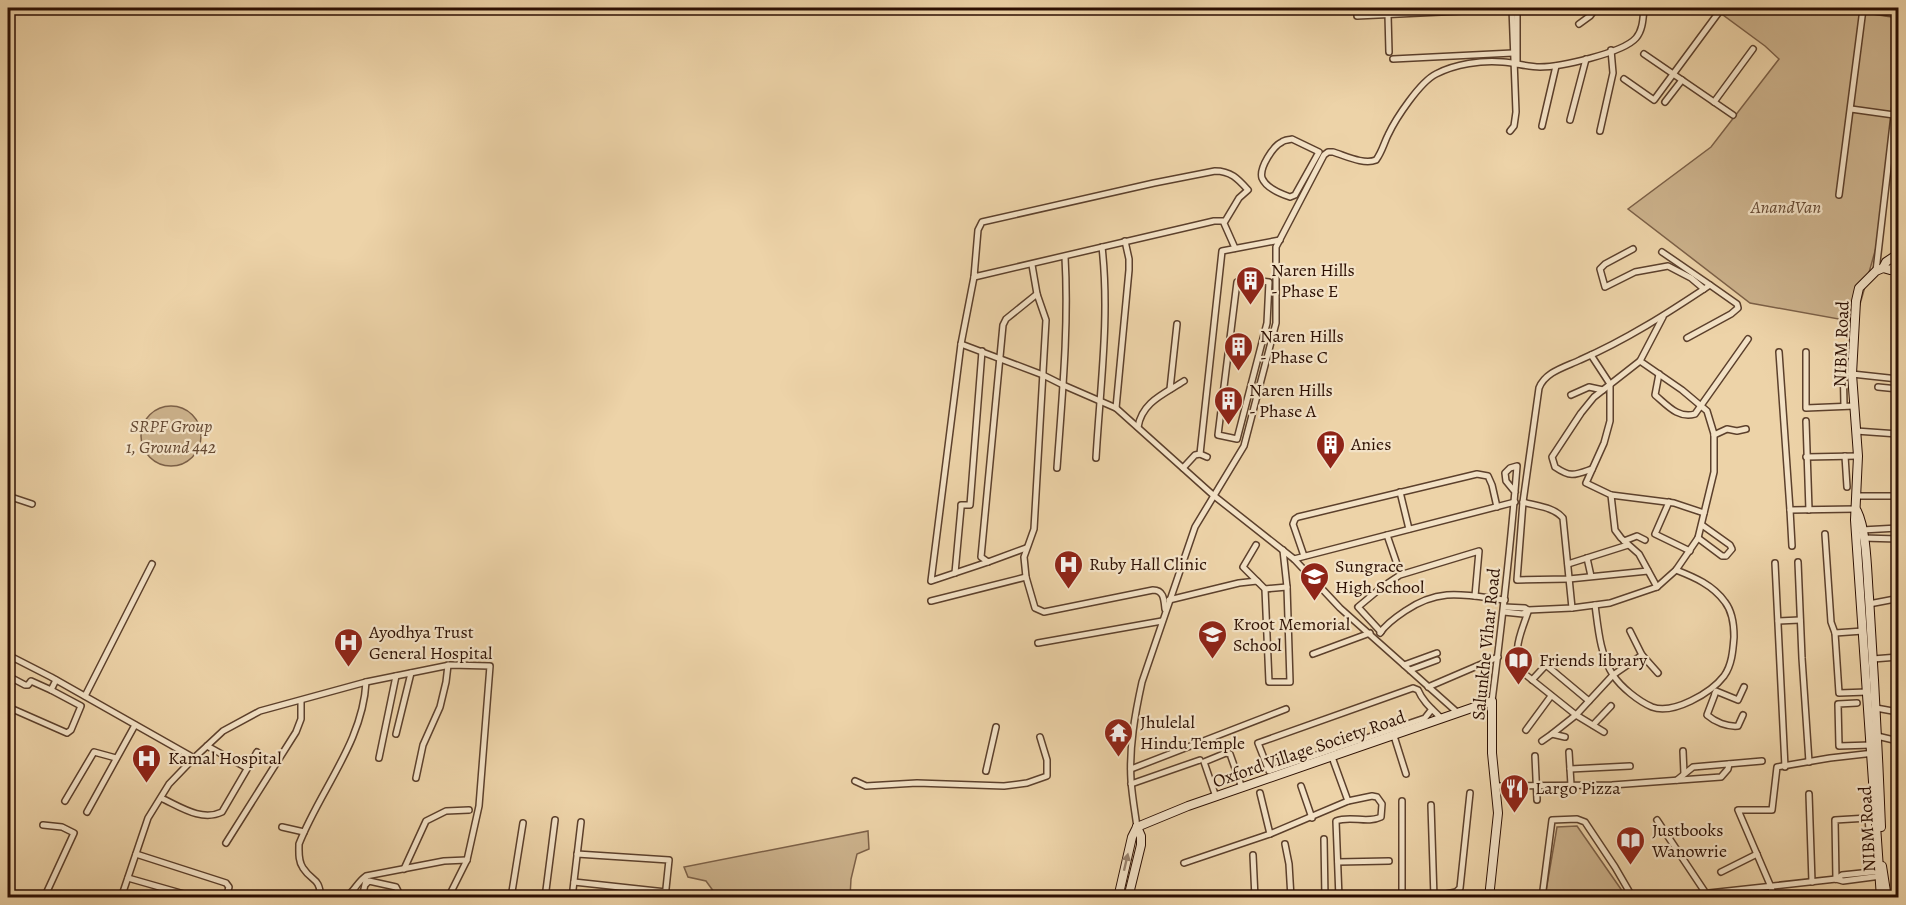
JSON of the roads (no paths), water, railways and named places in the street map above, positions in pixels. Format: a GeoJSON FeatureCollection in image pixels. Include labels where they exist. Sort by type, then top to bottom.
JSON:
{"type":"FeatureCollection","features":[{"type":"Feature","properties":{"kind":"street"},"geometry":{"type":"LineString","coordinates":[[1579,24],[1596,8]]}},
{"type":"Feature","properties":{"kind":"street"},"geometry":{"type":"LineString","coordinates":[[1128,897],[1141,845],[1131,784],[1131,754],[1142,682],[1195,526],[1244,446],[1276,323],[1275,254],[1280,240],[1313,168],[1319,152],[1295,140],[1287,140],[1281,142],[1270,153],[1263,169],[1262,180],[1277,192],[1293,197],[1313,168],[1328,152],[1364,161],[1376,160],[1391,129],[1421,85],[1439,72],[1477,63],[1504,62],[1538,67],[1556,66],[1586,59],[1611,51],[1635,39],[1641,31],[1644,8]]}},
{"type":"Feature","properties":{"kind":"street"},"geometry":{"type":"LineString","coordinates":[[1624,79],[1654,100],[1722,8]]}},
{"type":"Feature","properties":{"kind":"street"},"geometry":{"type":"LineString","coordinates":[[1853,8],[1899,14]]}},
{"type":"Feature","properties":{"kind":"street"},"geometry":{"type":"LineString","coordinates":[[1357,16],[1514,9]]}},
{"type":"Feature","properties":{"kind":"street"},"geometry":{"type":"LineString","coordinates":[[1514,9],[1515,64]]}},
{"type":"Feature","properties":{"kind":"street"},"geometry":{"type":"LineString","coordinates":[[1510,131],[1514,126],[1516,112],[1514,9]]}},
{"type":"Feature","properties":{"kind":"street"},"geometry":{"type":"LineString","coordinates":[[1839,195],[1863,9]]}},
{"type":"Feature","properties":{"kind":"street"},"geometry":{"type":"LineString","coordinates":[[1388,15],[1389,52]]}},
{"type":"Feature","properties":{"kind":"street"},"geometry":{"type":"LineString","coordinates":[[1714,102],[1753,49]]}},
{"type":"Feature","properties":{"kind":"street"},"geometry":{"type":"LineString","coordinates":[[1600,131],[1613,73],[1611,51]]}},
{"type":"Feature","properties":{"kind":"street"},"geometry":{"type":"LineString","coordinates":[[1394,59],[1513,53]]}},
{"type":"Feature","properties":{"kind":"street"},"geometry":{"type":"LineString","coordinates":[[1644,54],[1733,114]]}},
{"type":"Feature","properties":{"kind":"street"},"geometry":{"type":"LineString","coordinates":[[1570,120],[1586,59]]}},
{"type":"Feature","properties":{"kind":"street"},"geometry":{"type":"LineString","coordinates":[[1542,126],[1556,66]]}},
{"type":"Feature","properties":{"kind":"street"},"geometry":{"type":"LineString","coordinates":[[1665,102],[1682,80]]}},
{"type":"Feature","properties":{"kind":"street"},"geometry":{"type":"LineString","coordinates":[[1899,81],[1880,270],[1890,270],[1899,265]]}},
{"type":"Feature","properties":{"kind":"street"},"geometry":{"type":"LineString","coordinates":[[1851,109],[1894,115]]}},
{"type":"Feature","properties":{"kind":"street"},"geometry":{"type":"LineString","coordinates":[[1026,548],[931,581],[961,344],[974,277],[978,230],[982,222],[1154,183],[1224,171],[1234,175],[1248,190],[1239,198],[1224,223]]}},
{"type":"Feature","properties":{"kind":"street"},"geometry":{"type":"LineString","coordinates":[[974,277],[1222,220],[1234,248]]}},
{"type":"Feature","properties":{"kind":"street"},"geometry":{"type":"LineString","coordinates":[[1200,454],[1222,250],[1280,240]]}},
{"type":"Feature","properties":{"kind":"street"},"geometry":{"type":"LineString","coordinates":[[1116,408],[1129,270],[1125,242]]}},
{"type":"Feature","properties":{"kind":"street"},"geometry":{"type":"LineString","coordinates":[[1096,458],[1105,318],[1102,247]]}},
{"type":"Feature","properties":{"kind":"street"},"geometry":{"type":"LineString","coordinates":[[1633,249],[1600,269],[1605,287],[1635,272],[1668,266],[1691,278],[1704,289]]}},
{"type":"Feature","properties":{"kind":"street"},"geometry":{"type":"LineString","coordinates":[[1662,252],[1737,304],[1738,308],[1731,314],[1687,338]]}},
{"type":"Feature","properties":{"kind":"street","name":"NIBM Road"},"geometry":{"type":"LineString","coordinates":[[1881,897],[1874,750],[1867,692],[1855,520],[1858,456],[1852,374],[1856,302],[1859,288],[1886,262],[1899,254]]}},
{"type":"Feature","properties":{"kind":"street"},"geometry":{"type":"LineString","coordinates":[[1057,468],[1068,297],[1065,256]]}},
{"type":"Feature","properties":{"kind":"street"},"geometry":{"type":"LineString","coordinates":[[1032,265],[1037,294],[1046,320],[1034,529],[1024,556],[1026,577],[1035,608],[1044,612],[1158,590],[1162,593],[1166,610]]}},
{"type":"Feature","properties":{"kind":"street"},"geometry":{"type":"LineString","coordinates":[[1244,279],[1269,282],[1267,323],[1250,388],[1237,439],[1218,435],[1237,282],[1244,279]]}},
{"type":"Feature","properties":{"kind":"street"},"geometry":{"type":"LineString","coordinates":[[1648,570],[1569,579],[1517,580],[1523,502],[1539,388],[1541,381],[1548,375],[1591,355],[1664,315],[1710,285]]}},
{"type":"Feature","properties":{"kind":"street"},"geometry":{"type":"LineString","coordinates":[[988,562],[981,557],[1004,321],[1037,294]]}},
{"type":"Feature","properties":{"kind":"street"},"geometry":{"type":"LineString","coordinates":[[1592,469],[1568,475],[1555,467],[1552,457],[1581,413],[1603,390],[1640,361],[1664,315]]}},
{"type":"Feature","properties":{"kind":"street"},"geometry":{"type":"LineString","coordinates":[[1170,390],[1177,324]]}},
{"type":"Feature","properties":{"kind":"street"},"geometry":{"type":"LineString","coordinates":[[1659,374],[1655,395],[1680,416],[1695,414],[1748,339]]}},
{"type":"Feature","properties":{"kind":"street"},"geometry":{"type":"LineString","coordinates":[[961,344],[1043,375],[1116,408],[1213,495],[1294,559],[1340,608],[1458,714]]}},
{"type":"Feature","properties":{"kind":"street"},"geometry":{"type":"LineString","coordinates":[[955,573],[961,508],[970,505],[982,351]]}},
{"type":"Feature","properties":{"kind":"street"},"geometry":{"type":"LineString","coordinates":[[1779,352],[1792,546]]}},
{"type":"Feature","properties":{"kind":"street"},"geometry":{"type":"LineString","coordinates":[[1806,352],[1806,408],[1854,405]]}},
{"type":"Feature","properties":{"kind":"street"},"geometry":{"type":"LineString","coordinates":[[1591,355],[1610,384],[1610,421],[1604,443],[1586,483],[1611,495],[1669,502],[1704,513]]}},
{"type":"Feature","properties":{"kind":"street"},"geometry":{"type":"LineString","coordinates":[[1844,356],[1844,406]]}},
{"type":"Feature","properties":{"kind":"street"},"geometry":{"type":"LineString","coordinates":[[1504,610],[1523,614],[1528,610],[1610,603],[1657,587],[1676,570],[1698,538],[1714,472],[1714,435],[1707,411],[1640,361]]}},
{"type":"Feature","properties":{"kind":"street"},"geometry":{"type":"LineString","coordinates":[[1852,374],[1899,379]]}},
{"type":"Feature","properties":{"kind":"street"},"geometry":{"type":"LineString","coordinates":[[1138,427],[1144,409],[1184,381]]}},
{"type":"Feature","properties":{"kind":"street"},"geometry":{"type":"LineString","coordinates":[[1571,394],[1589,387],[1603,390]]}},
{"type":"Feature","properties":{"kind":"street"},"geometry":{"type":"LineString","coordinates":[[1878,387],[1899,388]]}},
{"type":"Feature","properties":{"kind":"street"},"geometry":{"type":"LineString","coordinates":[[1250,388],[1258,391]]}},
{"type":"Feature","properties":{"kind":"street"},"geometry":{"type":"LineString","coordinates":[[1806,421],[1809,510]]}},
{"type":"Feature","properties":{"kind":"street"},"geometry":{"type":"LineString","coordinates":[[1714,435],[1727,429],[1737,431],[1746,429]]}},
{"type":"Feature","properties":{"kind":"street"},"geometry":{"type":"LineString","coordinates":[[1856,431],[1899,434]]}},
{"type":"Feature","properties":{"kind":"street"},"geometry":{"type":"LineString","coordinates":[[1183,468],[1192,456],[1200,454],[1207,457]]}},
{"type":"Feature","properties":{"kind":"street"},"geometry":{"type":"LineString","coordinates":[[1845,456],[1847,487]]}},
{"type":"Feature","properties":{"kind":"street"},"geometry":{"type":"LineString","coordinates":[[1806,457],[1858,456]]}},
{"type":"Feature","properties":{"kind":"street","name":"Salunkhe Vihar Road"},"geometry":{"type":"LineString","coordinates":[[1489,897],[1498,813],[1492,753],[1492,701],[1504,610],[1515,502],[1517,466],[1505,473],[1506,481],[1515,492]]}},
{"type":"Feature","properties":{"kind":"street"},"geometry":{"type":"LineString","coordinates":[[1304,556],[1293,524],[1295,519],[1400,492],[1483,474],[1488,476],[1492,485],[1497,507]]}},
{"type":"Feature","properties":{"kind":"street"},"geometry":{"type":"LineString","coordinates":[[1400,492],[1409,529]]}},
{"type":"Feature","properties":{"kind":"street"},"geometry":{"type":"LineString","coordinates":[[1611,495],[1615,530],[1639,554],[1657,587]]}},
{"type":"Feature","properties":{"kind":"street"},"geometry":{"type":"LineString","coordinates":[[8,496],[32,504]]}},
{"type":"Feature","properties":{"kind":"street"},"geometry":{"type":"LineString","coordinates":[[1857,496],[1899,496]]}},
{"type":"Feature","properties":{"kind":"street"},"geometry":{"type":"LineString","coordinates":[[1294,559],[1515,502]]}},
{"type":"Feature","properties":{"kind":"street"},"geometry":{"type":"LineString","coordinates":[[1523,502],[1553,510],[1563,518],[1572,608]]}},
{"type":"Feature","properties":{"kind":"street"},"geometry":{"type":"LineString","coordinates":[[1669,502],[1655,534],[1690,551]]}},
{"type":"Feature","properties":{"kind":"street"},"geometry":{"type":"LineString","coordinates":[[1790,510],[1856,509]]}},
{"type":"Feature","properties":{"kind":"street","name":"NIBM Road"},"geometry":{"type":"LineString","coordinates":[[1856,509],[1861,518],[1863,534],[1876,708],[1877,736],[1874,750],[1876,841],[1887,897]]}},
{"type":"Feature","properties":{"kind":"street"},"geometry":{"type":"LineString","coordinates":[[1698,538],[1722,556],[1726,556],[1732,549],[1730,545],[1702,525]]}},
{"type":"Feature","properties":{"kind":"street"},"geometry":{"type":"LineString","coordinates":[[1863,534],[1899,528]]}},
{"type":"Feature","properties":{"kind":"street"},"geometry":{"type":"LineString","coordinates":[[1825,534],[1839,693],[1867,692]]}},
{"type":"Feature","properties":{"kind":"street"},"geometry":{"type":"LineString","coordinates":[[1863,534],[1899,539]]}},
{"type":"Feature","properties":{"kind":"street"},"geometry":{"type":"LineString","coordinates":[[1387,535],[1398,567]]}},
{"type":"Feature","properties":{"kind":"street"},"geometry":{"type":"LineString","coordinates":[[1568,564],[1626,543],[1637,536],[1645,540]]}},
{"type":"Feature","properties":{"kind":"street"},"geometry":{"type":"LineString","coordinates":[[1257,545],[1244,567],[1265,589],[1269,682],[1290,682],[1287,587],[1283,550]]}},
{"type":"Feature","properties":{"kind":"street"},"geometry":{"type":"LineString","coordinates":[[1381,632],[1358,608],[1400,575],[1479,551],[1476,596]]}},
{"type":"Feature","properties":{"kind":"street"},"geometry":{"type":"LineString","coordinates":[[1587,558],[1591,576]]}},
{"type":"Feature","properties":{"kind":"street"},"geometry":{"type":"LineString","coordinates":[[1798,562],[1809,762]]}},
{"type":"Feature","properties":{"kind":"street"},"geometry":{"type":"LineString","coordinates":[[1775,563],[1785,766]]}},
{"type":"Feature","properties":{"kind":"street"},"geometry":{"type":"LineString","coordinates":[[85,696],[152,564]]}},
{"type":"Feature","properties":{"kind":"street"},"geometry":{"type":"LineString","coordinates":[[1595,605],[1598,632],[1606,660],[1613,675],[1632,694],[1653,707],[1671,708],[1695,699],[1725,674],[1733,652],[1734,626],[1726,603],[1713,589],[1696,578],[1676,570]]}},
{"type":"Feature","properties":{"kind":"street"},"geometry":{"type":"LineString","coordinates":[[931,601],[1026,577]]}},
{"type":"Feature","properties":{"kind":"street"},"geometry":{"type":"LineString","coordinates":[[1169,600],[1239,583],[1257,581],[1259,583]]}},
{"type":"Feature","properties":{"kind":"street"},"geometry":{"type":"LineString","coordinates":[[1265,589],[1287,587]]}},
{"type":"Feature","properties":{"kind":"street"},"geometry":{"type":"LineString","coordinates":[[1377,640],[1381,632],[1399,615],[1425,599],[1443,594],[1505,600]]}},
{"type":"Feature","properties":{"kind":"street"},"geometry":{"type":"LineString","coordinates":[[1869,604],[1895,599]]}},
{"type":"Feature","properties":{"kind":"street"},"geometry":{"type":"LineString","coordinates":[[1528,610],[1516,651],[1520,667],[1532,680],[1575,715],[1604,732]]}},
{"type":"Feature","properties":{"kind":"street"},"geometry":{"type":"LineString","coordinates":[[1778,621],[1800,620]]}},
{"type":"Feature","properties":{"kind":"street"},"geometry":{"type":"LineString","coordinates":[[1038,643],[1162,621]]}},
{"type":"Feature","properties":{"kind":"street"},"geometry":{"type":"LineString","coordinates":[[1630,631],[1641,656],[1658,673]]}},
{"type":"Feature","properties":{"kind":"street"},"geometry":{"type":"LineString","coordinates":[[1835,633],[1863,631]]}},
{"type":"Feature","properties":{"kind":"street"},"geometry":{"type":"LineString","coordinates":[[1313,654],[1370,633]]}},
{"type":"Feature","properties":{"kind":"street"},"geometry":{"type":"LineString","coordinates":[[8,655],[194,758]]}},
{"type":"Feature","properties":{"kind":"street"},"geometry":{"type":"LineString","coordinates":[[1404,665],[1437,656],[1410,670]]}},
{"type":"Feature","properties":{"kind":"street"},"geometry":{"type":"LineString","coordinates":[[1542,741],[1575,715],[1613,675],[1641,656]]}},
{"type":"Feature","properties":{"kind":"street"},"geometry":{"type":"LineString","coordinates":[[1428,687],[1497,657]]}},
{"type":"Feature","properties":{"kind":"street"},"geometry":{"type":"LineString","coordinates":[[1873,659],[1899,657]]}},
{"type":"Feature","properties":{"kind":"street"},"geometry":{"type":"LineString","coordinates":[[416,778],[423,745],[440,707],[448,665]]}},
{"type":"Feature","properties":{"kind":"street"},"geometry":{"type":"LineString","coordinates":[[121,897],[148,818],[160,798],[169,784],[223,731],[260,711],[366,682],[448,665],[490,666],[479,806],[467,860],[448,897]]}},
{"type":"Feature","properties":{"kind":"street"},"geometry":{"type":"LineString","coordinates":[[1532,680],[1546,665],[1589,701]]}},
{"type":"Feature","properties":{"kind":"street"},"geometry":{"type":"LineString","coordinates":[[396,734],[411,673]]}},
{"type":"Feature","properties":{"kind":"street"},"geometry":{"type":"LineString","coordinates":[[8,676],[25,685],[31,681],[81,706],[71,730],[67,733],[8,707]]}},
{"type":"Feature","properties":{"kind":"street"},"geometry":{"type":"LineString","coordinates":[[379,758],[396,676]]}},
{"type":"Feature","properties":{"kind":"street"},"geometry":{"type":"LineString","coordinates":[[51,690],[56,680]]}},
{"type":"Feature","properties":{"kind":"street"},"geometry":{"type":"LineString","coordinates":[[321,897],[317,880],[302,867],[299,844],[352,738],[362,711],[366,682]]}},
{"type":"Feature","properties":{"kind":"street"},"geometry":{"type":"LineString","coordinates":[[1743,715],[1738,726],[1731,727],[1707,715],[1716,691],[1738,700],[1744,687]]}},
{"type":"Feature","properties":{"kind":"street"},"geometry":{"type":"LineString","coordinates":[[1433,710],[1425,718],[1270,774],[1258,743],[1413,688],[1418,690],[1423,702],[1433,710],[1442,719]]}},
{"type":"Feature","properties":{"kind":"street"},"geometry":{"type":"LineString","coordinates":[[1708,690],[1715,694]]}},
{"type":"Feature","properties":{"kind":"street"},"geometry":{"type":"LineString","coordinates":[[1526,730],[1551,696]]}},
{"type":"Feature","properties":{"kind":"street"},"geometry":{"type":"LineString","coordinates":[[226,843],[296,732],[302,719],[301,701]]}},
{"type":"Feature","properties":{"kind":"street","name":"Oxford Village Society Road"},"geometry":{"type":"LineString","coordinates":[[1137,827],[1242,788],[1270,774],[1332,757],[1492,701]]}},
{"type":"Feature","properties":{"kind":"street"},"geometry":{"type":"LineString","coordinates":[[1857,704],[1838,704],[1839,746],[1874,750]]}},
{"type":"Feature","properties":{"kind":"street"},"geometry":{"type":"LineString","coordinates":[[1593,725],[1611,706]]}},
{"type":"Feature","properties":{"kind":"street"},"geometry":{"type":"LineString","coordinates":[[1876,708],[1899,712]]}},
{"type":"Feature","properties":{"kind":"street"},"geometry":{"type":"LineString","coordinates":[[1131,769],[1286,709]]}},
{"type":"Feature","properties":{"kind":"street"},"geometry":{"type":"LineString","coordinates":[[87,813],[135,724]]}},
{"type":"Feature","properties":{"kind":"street"},"geometry":{"type":"LineString","coordinates":[[986,771],[996,727]]}},
{"type":"Feature","properties":{"kind":"street"},"geometry":{"type":"LineString","coordinates":[[1552,734],[1565,737]]}},
{"type":"Feature","properties":{"kind":"street"},"geometry":{"type":"LineString","coordinates":[[1394,736],[1406,774]]}},
{"type":"Feature","properties":{"kind":"street"},"geometry":{"type":"LineString","coordinates":[[1877,736],[1899,741]]}},
{"type":"Feature","properties":{"kind":"street"},"geometry":{"type":"LineString","coordinates":[[855,781],[866,786],[917,783],[1004,786],[1027,783],[1047,776],[1047,760],[1040,737]]}},
{"type":"Feature","properties":{"kind":"street"},"geometry":{"type":"LineString","coordinates":[[207,746],[247,768]]}},
{"type":"Feature","properties":{"kind":"street"},"geometry":{"type":"LineString","coordinates":[[1774,897],[1738,810],[1772,810],[1777,767],[1874,750]]}},
{"type":"Feature","properties":{"kind":"street"},"geometry":{"type":"LineString","coordinates":[[1683,751],[1684,774]]}},
{"type":"Feature","properties":{"kind":"street"},"geometry":{"type":"LineString","coordinates":[[64,801],[94,752],[116,758]]}},
{"type":"Feature","properties":{"kind":"street"},"geometry":{"type":"LineString","coordinates":[[160,798],[200,816],[214,816],[222,812],[257,752]]}},
{"type":"Feature","properties":{"kind":"street"},"geometry":{"type":"LineString","coordinates":[[1569,752],[1571,785]]}},
{"type":"Feature","properties":{"kind":"street"},"geometry":{"type":"LineString","coordinates":[[1216,797],[1204,762],[1226,753],[1230,754],[1242,788]]}},
{"type":"Feature","properties":{"kind":"street"},"geometry":{"type":"LineString","coordinates":[[1535,756],[1537,800]]}},
{"type":"Feature","properties":{"kind":"street"},"geometry":{"type":"LineString","coordinates":[[1332,757],[1348,801]]}},
{"type":"Feature","properties":{"kind":"street"},"geometry":{"type":"LineString","coordinates":[[1131,784],[1200,760]]}},
{"type":"Feature","properties":{"kind":"street"},"geometry":{"type":"LineString","coordinates":[[1676,782],[1693,767],[1762,761]]}},
{"type":"Feature","properties":{"kind":"street"},"geometry":{"type":"LineString","coordinates":[[1496,786],[1676,782],[1721,777],[1729,764]]}},
{"type":"Feature","properties":{"kind":"street"},"geometry":{"type":"LineString","coordinates":[[1570,769],[1630,766]]}},
{"type":"Feature","properties":{"kind":"street"},"geometry":{"type":"LineString","coordinates":[[1300,786],[1312,818]]}},
{"type":"Feature","properties":{"kind":"street"},"geometry":{"type":"LineString","coordinates":[[1260,792],[1270,834]]}},
{"type":"Feature","properties":{"kind":"street"},"geometry":{"type":"LineString","coordinates":[[1444,897],[1460,888],[1470,793]]}},
{"type":"Feature","properties":{"kind":"street"},"geometry":{"type":"LineString","coordinates":[[1809,794],[1812,882]]}},
{"type":"Feature","properties":{"kind":"street"},"geometry":{"type":"LineString","coordinates":[[1184,863],[1270,834],[1348,801],[1377,797],[1382,804],[1381,817],[1374,820],[1342,819],[1336,821],[1339,897]]}},
{"type":"Feature","properties":{"kind":"street"},"geometry":{"type":"LineString","coordinates":[[1402,801],[1402,897]]}},
{"type":"Feature","properties":{"kind":"street"},"geometry":{"type":"LineString","coordinates":[[1431,805],[1434,897]]}},
{"type":"Feature","properties":{"kind":"street"},"geometry":{"type":"LineString","coordinates":[[404,869],[426,821],[446,812],[470,810]]}},
{"type":"Feature","properties":{"kind":"street"},"geometry":{"type":"LineString","coordinates":[[1836,879],[1835,819],[1868,818],[1870,841],[1876,841]]}},
{"type":"Feature","properties":{"kind":"street"},"geometry":{"type":"LineString","coordinates":[[1542,897],[1552,820],[1576,819],[1585,822],[1633,897]]}},
{"type":"Feature","properties":{"kind":"street"},"geometry":{"type":"LineString","coordinates":[[545,897],[555,820]]}},
{"type":"Feature","properties":{"kind":"street"},"geometry":{"type":"LineString","coordinates":[[1657,820],[1708,895]]}},
{"type":"Feature","properties":{"kind":"street"},"geometry":{"type":"LineString","coordinates":[[572,897],[581,822]]}},
{"type":"Feature","properties":{"kind":"street"},"geometry":{"type":"LineString","coordinates":[[512,897],[523,823]]}},
{"type":"Feature","properties":{"kind":"street"},"geometry":{"type":"LineString","coordinates":[[43,825],[62,827],[74,833],[44,897]]}},
{"type":"Feature","properties":{"kind":"street"},"geometry":{"type":"LineString","coordinates":[[282,826],[304,832]]}},
{"type":"Feature","properties":{"kind":"street"},"geometry":{"type":"LineString","coordinates":[[1118,897],[1132,837],[1137,827]]}},
{"type":"Feature","properties":{"kind":"street"},"geometry":{"type":"LineString","coordinates":[[1324,839],[1325,897]]}},
{"type":"Feature","properties":{"kind":"street"},"geometry":{"type":"LineString","coordinates":[[1285,844],[1291,897]]}},
{"type":"Feature","properties":{"kind":"street"},"geometry":{"type":"LineString","coordinates":[[136,854],[226,883],[229,887],[226,897]]}},
{"type":"Feature","properties":{"kind":"street"},"geometry":{"type":"LineString","coordinates":[[574,882],[666,895],[669,860],[577,854]]}},
{"type":"Feature","properties":{"kind":"street"},"geometry":{"type":"LineString","coordinates":[[1721,872],[1757,854]]}},
{"type":"Feature","properties":{"kind":"street"},"geometry":{"type":"LineString","coordinates":[[1253,855],[1255,897]]}},
{"type":"Feature","properties":{"kind":"street"},"geometry":{"type":"LineString","coordinates":[[345,897],[352,895],[361,879],[366,876],[444,861],[467,860]]}},
{"type":"Feature","properties":{"kind":"street"},"geometry":{"type":"LineString","coordinates":[[1338,862],[1389,861]]}},
{"type":"Feature","properties":{"kind":"street"},"geometry":{"type":"LineString","coordinates":[[1642,897],[1708,895],[1836,879],[1843,881],[1881,873]]}},
{"type":"Feature","properties":{"kind":"street"},"geometry":{"type":"LineString","coordinates":[[362,897],[366,876]]}},
{"type":"Feature","properties":{"kind":"street"},"geometry":{"type":"LineString","coordinates":[[128,879],[198,897]]}},
{"type":"Feature","properties":{"kind":"street"},"geometry":{"type":"LineString","coordinates":[[366,884],[369,881],[396,887],[397,897]]}},
{"type":"Feature","properties":{"kind":"place","name":"Naren Hills - Phase E"},"geometry":{"type":"Point","coordinates":[1250,306]}},
{"type":"Feature","properties":{"kind":"place","name":"Naren Hills - Phase C"},"geometry":{"type":"Point","coordinates":[1239,372]}},
{"type":"Feature","properties":{"kind":"place","name":"Naren Hills - Phase A"},"geometry":{"type":"Point","coordinates":[1228,426]}},
{"type":"Feature","properties":{"kind":"place","name":"Anies"},"geometry":{"type":"Point","coordinates":[1330,470]}},
{"type":"Feature","properties":{"kind":"place","name":"Ruby Hall Clinic"},"geometry":{"type":"Point","coordinates":[1068,590]}},
{"type":"Feature","properties":{"kind":"place","name":"Sungrace High School"},"geometry":{"type":"Point","coordinates":[1314,602]}},
{"type":"Feature","properties":{"kind":"place","name":"Kroot Memorial School"},"geometry":{"type":"Point","coordinates":[1212,660]}},
{"type":"Feature","properties":{"kind":"place","name":"Ayodhya Trust General Hospital"},"geometry":{"type":"Point","coordinates":[348,668]}},
{"type":"Feature","properties":{"kind":"place","name":"Friends library"},"geometry":{"type":"Point","coordinates":[1518,686]}},
{"type":"Feature","properties":{"kind":"place","name":"Jhulelal Hindu Temple"},"geometry":{"type":"Point","coordinates":[1119,758]}},
{"type":"Feature","properties":{"kind":"place","name":"Kamal Hospital"},"geometry":{"type":"Point","coordinates":[147,784]}},
{"type":"Feature","properties":{"kind":"place","name":"Largo Pizza"},"geometry":{"type":"Point","coordinates":[1514,814]}},
{"type":"Feature","properties":{"kind":"place","name":"Justbooks Wanowrie"},"geometry":{"type":"Point","coordinates":[1631,866]}},
{"type":"Feature","properties":{"kind":"park label","name":"AnandVan"},"geometry":{"type":"Point","coordinates":[1786,207]}},
{"type":"Feature","properties":{"kind":"park label","name":"SRPF Group 1, Ground 442"},"geometry":{"type":"Point","coordinates":[171,436]}}]}
